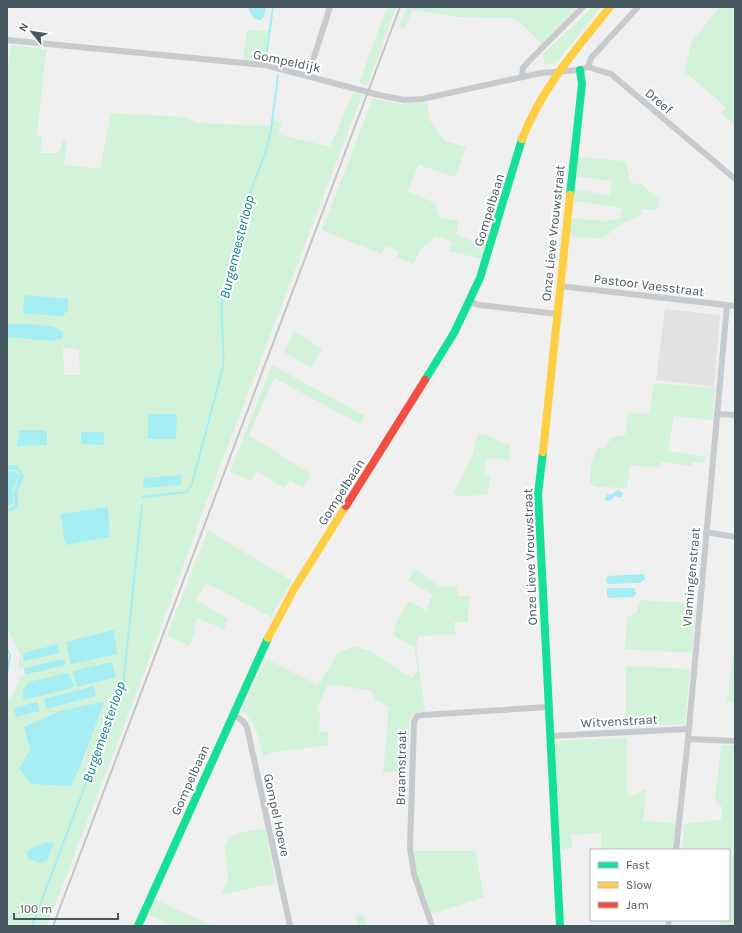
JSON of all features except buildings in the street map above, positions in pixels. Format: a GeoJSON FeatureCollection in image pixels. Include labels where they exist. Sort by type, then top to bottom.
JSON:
{"type":"FeatureCollection","features":[{"type":"Feature","properties":{"kind":"street"},"geometry":{"type":"LineString","coordinates":[[308,76],[330,7]]}},
{"type":"Feature","properties":{"kind":"street"},"geometry":{"type":"LineString","coordinates":[[522,77],[523,68],[529,61],[583,7]]}},
{"type":"Feature","properties":{"kind":"street","name":"Gompelbaan"},"geometry":{"type":"LineString","coordinates":[[138,926],[232,715],[273,628],[294,589],[442,354],[470,302],[484,266],[525,131],[535,109],[559,72],[610,7]]}},
{"type":"Feature","properties":{"kind":"street"},"geometry":{"type":"LineString","coordinates":[[559,72],[580,70],[588,67],[591,58],[638,7]]}},
{"type":"Feature","properties":{"kind":"street","name":"Gompeldijk"},"geometry":{"type":"LineString","coordinates":[[7,40],[265,65],[379,95],[404,100],[422,99],[541,73],[559,72]]}},
{"type":"Feature","properties":{"kind":"street","name":"Dreef"},"geometry":{"type":"LineString","coordinates":[[588,67],[611,74],[735,179]]}},
{"type":"Feature","properties":{"kind":"street","name":"Onze Lieve Vrouwstraat"},"geometry":{"type":"LineString","coordinates":[[560,926],[538,494],[582,80],[580,70]]}},
{"type":"Feature","properties":{"kind":"street","name":"Pastoor Vaesstraat"},"geometry":{"type":"LineString","coordinates":[[560,286],[735,306]]}},
{"type":"Feature","properties":{"kind":"street"},"geometry":{"type":"LineString","coordinates":[[470,302],[479,305],[557,314]]}},
{"type":"Feature","properties":{"kind":"street","name":"Vlamingenstraat"},"geometry":{"type":"LineString","coordinates":[[676,849],[689,729],[727,305]]}},
{"type":"Feature","properties":{"kind":"street"},"geometry":{"type":"LineString","coordinates":[[717,414],[735,415]]}},
{"type":"Feature","properties":{"kind":"street"},"geometry":{"type":"LineString","coordinates":[[706,532],[735,537]]}},
{"type":"Feature","properties":{"kind":"street","name":"Braamstraat"},"geometry":{"type":"LineString","coordinates":[[432,926],[414,874],[410,848],[414,722],[417,716],[548,708]]}},
{"type":"Feature","properties":{"kind":"street","name":"Gompel Hoeve"},"geometry":{"type":"LineString","coordinates":[[232,715],[242,720],[247,727],[290,926]]}},
{"type":"Feature","properties":{"kind":"street","name":"Witvenstraat"},"geometry":{"type":"LineString","coordinates":[[550,736],[689,729]]}},
{"type":"Feature","properties":{"kind":"street"},"geometry":{"type":"LineString","coordinates":[[688,739],[735,741]]}},
{"type":"Feature","properties":{"kind":"shaded area"},"geometry":{"type":"Polygon","coordinates":[[[665,309],[720,315],[714,387],[656,380],[665,309]]]}},
{"type":"Feature","properties":{"kind":"green space"},"geometry":{"type":"Polygon","coordinates":[[[387,7],[396,7],[367,86],[359,83],[387,7]]]}},
{"type":"Feature","properties":{"kind":"green space"},"geometry":{"type":"Polygon","coordinates":[[[407,7],[578,7],[541,44],[523,25],[512,18],[456,17],[412,10],[405,29],[399,26],[407,7]]]}},
{"type":"Feature","properties":{"kind":"green space"},"geometry":{"type":"Polygon","coordinates":[[[593,7],[601,7],[558,61],[553,64],[545,65],[543,54],[593,7]]]}},
{"type":"Feature","properties":{"kind":"green space"},"geometry":{"type":"Polygon","coordinates":[[[720,7],[735,7],[735,125],[721,113],[726,107],[685,72],[691,42],[720,7]]]}},
{"type":"Feature","properties":{"kind":"green space"},"geometry":{"type":"Polygon","coordinates":[[[247,30],[270,31],[265,61],[243,59],[247,30]]]}},
{"type":"Feature","properties":{"kind":"green space"},"geometry":{"type":"Polygon","coordinates":[[[11,45],[46,49],[37,136],[42,137],[40,153],[59,153],[63,141],[67,140],[64,165],[100,169],[111,113],[185,117],[198,123],[271,126],[273,120],[282,122],[278,134],[330,147],[353,93],[362,95],[208,498],[139,687],[47,926],[7,926],[7,700],[14,694],[19,677],[66,665],[62,659],[18,669],[20,654],[9,632],[7,633],[7,73],[11,45]],[[63,348],[64,375],[80,375],[79,349],[63,348]],[[29,682],[23,691],[25,700],[74,686],[29,682]],[[94,686],[44,699],[46,709],[96,696],[94,686]],[[91,734],[30,750],[19,768],[83,764],[91,734]],[[45,842],[30,849],[35,862],[47,860],[54,843],[45,842]]]}},
{"type":"Feature","properties":{"kind":"green space"},"geometry":{"type":"Polygon","coordinates":[[[373,98],[400,104],[427,102],[429,119],[445,141],[466,147],[455,177],[419,165],[407,191],[435,203],[439,217],[459,221],[456,235],[485,245],[481,259],[450,251],[452,242],[435,236],[421,248],[414,264],[397,257],[398,251],[386,246],[381,254],[322,230],[373,98]]]}},
{"type":"Feature","properties":{"kind":"green space"},"geometry":{"type":"Polygon","coordinates":[[[578,157],[625,161],[631,183],[641,184],[659,200],[657,210],[643,209],[640,216],[625,222],[601,239],[569,236],[571,218],[605,221],[620,218],[623,208],[573,201],[574,189],[610,195],[612,181],[575,176],[578,157]]]}},
{"type":"Feature","properties":{"kind":"green space"},"geometry":{"type":"Polygon","coordinates":[[[294,331],[322,349],[311,368],[284,352],[294,331]]]}},
{"type":"Feature","properties":{"kind":"green space"},"geometry":{"type":"Polygon","coordinates":[[[272,365],[365,416],[360,424],[274,378],[249,435],[311,474],[303,488],[290,480],[284,488],[257,471],[251,481],[230,472],[272,365]]]}},
{"type":"Feature","properties":{"kind":"green space"},"geometry":{"type":"Polygon","coordinates":[[[654,383],[715,388],[712,420],[674,416],[668,451],[706,457],[705,463],[693,462],[692,466],[661,462],[660,468],[630,465],[627,488],[595,487],[590,482],[591,462],[598,448],[605,448],[612,437],[625,435],[628,412],[649,414],[654,383]]]}},
{"type":"Feature","properties":{"kind":"green space"},"geometry":{"type":"Polygon","coordinates":[[[478,434],[491,437],[510,445],[509,460],[487,458],[484,475],[491,476],[487,495],[459,496],[453,494],[472,457],[478,434]]]}},
{"type":"Feature","properties":{"kind":"green space"},"geometry":{"type":"Polygon","coordinates":[[[208,530],[292,581],[271,617],[206,583],[196,600],[228,619],[224,629],[197,618],[193,628],[196,630],[189,646],[167,635],[208,530]]]}},
{"type":"Feature","properties":{"kind":"green space"},"geometry":{"type":"Polygon","coordinates":[[[415,569],[440,587],[458,586],[457,596],[469,596],[468,622],[454,622],[456,634],[419,636],[416,645],[425,711],[416,714],[409,722],[408,770],[383,773],[389,707],[376,700],[371,691],[328,684],[316,709],[320,713],[319,732],[328,731],[328,745],[270,753],[263,757],[254,726],[242,710],[266,659],[318,685],[338,653],[354,646],[370,651],[412,678],[418,671],[414,647],[393,635],[396,623],[409,601],[426,611],[433,595],[408,580],[415,569]]]}},
{"type":"Feature","properties":{"kind":"green space"},"geometry":{"type":"Polygon","coordinates":[[[640,600],[696,603],[692,653],[625,649],[627,616],[636,614],[640,600]]]}},
{"type":"Feature","properties":{"kind":"green space"},"geometry":{"type":"Polygon","coordinates":[[[735,653],[735,702],[727,702],[733,655],[735,653]]]}},
{"type":"Feature","properties":{"kind":"green space"},"geometry":{"type":"Polygon","coordinates":[[[626,666],[690,669],[685,724],[626,727],[626,666]]]}},
{"type":"Feature","properties":{"kind":"green space"},"geometry":{"type":"Polygon","coordinates":[[[627,738],[627,790],[629,795],[635,795],[646,789],[643,821],[676,823],[673,849],[601,849],[601,833],[571,835],[572,848],[559,849],[554,741],[627,738]]]}},
{"type":"Feature","properties":{"kind":"green space"},"geometry":{"type":"Polygon","coordinates":[[[721,745],[735,745],[735,926],[719,925],[720,921],[730,921],[730,849],[682,849],[684,824],[721,820],[722,807],[715,801],[721,745]]]}},
{"type":"Feature","properties":{"kind":"green space"},"geometry":{"type":"Polygon","coordinates":[[[265,828],[276,883],[221,895],[228,875],[225,850],[226,843],[229,838],[242,832],[265,828]]]}},
{"type":"Feature","properties":{"kind":"green space"},"geometry":{"type":"Polygon","coordinates":[[[414,851],[475,851],[484,897],[431,914],[417,876],[414,851]]]}},
{"type":"Feature","properties":{"kind":"green space"},"geometry":{"type":"Polygon","coordinates":[[[156,900],[209,924],[217,926],[173,926],[149,915],[156,900]]]}},
{"type":"Feature","properties":{"kind":"green space"},"geometry":{"type":"Polygon","coordinates":[[[356,915],[364,916],[368,926],[358,926],[356,915]]]}},
{"type":"Feature","properties":{"kind":"water"},"geometry":{"type":"Polygon","coordinates":[[[248,7],[266,7],[264,17],[261,20],[254,18],[248,7]]]}},
{"type":"Feature","properties":{"kind":"water"},"geometry":{"type":"Polygon","coordinates":[[[25,296],[68,299],[68,309],[63,316],[26,314],[24,313],[23,305],[25,296]]]}},
{"type":"Feature","properties":{"kind":"water"},"geometry":{"type":"Polygon","coordinates":[[[7,324],[29,324],[53,327],[60,329],[64,333],[61,339],[51,341],[7,337],[7,324]]]}},
{"type":"Feature","properties":{"kind":"water"},"geometry":{"type":"Polygon","coordinates":[[[148,414],[177,414],[176,439],[148,439],[148,414]]]}},
{"type":"Feature","properties":{"kind":"water"},"geometry":{"type":"Polygon","coordinates":[[[19,430],[43,430],[47,432],[47,445],[17,446],[19,430]]]}},
{"type":"Feature","properties":{"kind":"water"},"geometry":{"type":"Polygon","coordinates":[[[81,432],[104,432],[104,445],[81,444],[81,432]]]}},
{"type":"Feature","properties":{"kind":"water"},"geometry":{"type":"Polygon","coordinates":[[[7,465],[16,465],[22,472],[23,480],[18,493],[19,505],[14,510],[7,512],[7,509],[14,505],[15,501],[13,494],[20,474],[17,470],[7,470],[7,465]]]}},
{"type":"Feature","properties":{"kind":"water"},"geometry":{"type":"Polygon","coordinates":[[[8,471],[16,472],[19,475],[12,490],[13,504],[7,506],[8,471]]]}},
{"type":"Feature","properties":{"kind":"water"},"geometry":{"type":"Polygon","coordinates":[[[181,475],[181,485],[143,488],[144,478],[181,475]]]}},
{"type":"Feature","properties":{"kind":"water"},"geometry":{"type":"Polygon","coordinates":[[[618,490],[623,493],[621,498],[615,496],[610,501],[605,500],[607,494],[610,495],[618,490]]]}},
{"type":"Feature","properties":{"kind":"water"},"geometry":{"type":"Polygon","coordinates":[[[108,507],[110,537],[66,545],[61,514],[108,507]]]}},
{"type":"Feature","properties":{"kind":"water"},"geometry":{"type":"Polygon","coordinates":[[[644,574],[645,579],[641,583],[607,584],[606,578],[608,576],[644,574]]]}},
{"type":"Feature","properties":{"kind":"water"},"geometry":{"type":"Polygon","coordinates":[[[633,588],[635,589],[636,594],[633,597],[609,598],[607,596],[607,589],[633,588]]]}},
{"type":"Feature","properties":{"kind":"water"},"geometry":{"type":"Polygon","coordinates":[[[114,630],[117,654],[71,664],[66,642],[114,630]]]}},
{"type":"Feature","properties":{"kind":"water"},"geometry":{"type":"Polygon","coordinates":[[[58,644],[59,653],[23,661],[24,653],[58,644]]]}},
{"type":"Feature","properties":{"kind":"water"},"geometry":{"type":"Polygon","coordinates":[[[62,659],[65,661],[66,665],[25,675],[24,668],[62,659]]]}},
{"type":"Feature","properties":{"kind":"water"},"geometry":{"type":"Polygon","coordinates":[[[112,662],[116,677],[77,687],[73,671],[112,662]]]}},
{"type":"Feature","properties":{"kind":"water"},"geometry":{"type":"Polygon","coordinates":[[[67,673],[70,675],[74,687],[25,700],[23,699],[23,691],[29,682],[67,673]]]}},
{"type":"Feature","properties":{"kind":"water"},"geometry":{"type":"Polygon","coordinates":[[[94,686],[96,696],[46,709],[44,699],[94,686]]]}},
{"type":"Feature","properties":{"kind":"water"},"geometry":{"type":"Polygon","coordinates":[[[37,702],[40,711],[16,717],[14,708],[37,702]]]}},
{"type":"Feature","properties":{"kind":"water"},"geometry":{"type":"Polygon","coordinates":[[[104,702],[85,755],[71,786],[31,784],[19,768],[30,750],[24,727],[63,710],[104,702]]]}},
{"type":"Feature","properties":{"kind":"water"},"geometry":{"type":"Polygon","coordinates":[[[45,842],[54,843],[47,860],[40,863],[29,859],[27,853],[30,849],[45,842]]]}},
{"type":"Feature","properties":{"kind":"waterway","name":"Burgemeesterloop"},"geometry":{"type":"LineString","coordinates":[[266,58],[273,7]]}},
{"type":"Feature","properties":{"kind":"waterway","name":"Burgemeesterloop"},"geometry":{"type":"LineString","coordinates":[[143,497],[187,492],[192,484],[223,367],[222,299],[245,206],[266,151],[271,130],[278,75]]}},
{"type":"Feature","properties":{"kind":"waterway","name":"Burgemeesterloop"},"geometry":{"type":"LineString","coordinates":[[32,926],[123,685],[142,506]]}},
{"type":"Feature","properties":{"kind":"waterway"},"geometry":{"type":"LineString","coordinates":[[7,649],[10,655],[7,675]]}},
{"type":"Feature","properties":{"kind":"railway"},"geometry":{"type":"LineString","coordinates":[[53,926],[400,7]]}},
{"type":"Feature","properties":{"kind":"traffic: fast"},"geometry":{"type":"LineString","coordinates":[[570,195],[582,84],[580,70]]}},
{"type":"Feature","properties":{"kind":"traffic: fast"},"geometry":{"type":"LineString","coordinates":[[425,380],[454,333],[480,278],[522,139]]}},
{"type":"Feature","properties":{"kind":"traffic: fast"},"geometry":{"type":"LineString","coordinates":[[543,452],[538,494],[560,926]]}},
{"type":"Feature","properties":{"kind":"traffic: fast"},"geometry":{"type":"LineString","coordinates":[[138,926],[268,638]]}},
{"type":"Feature","properties":{"kind":"traffic: slow"},"geometry":{"type":"LineString","coordinates":[[522,139],[530,120],[550,86],[572,54],[610,7]]}},
{"type":"Feature","properties":{"kind":"traffic: slow"},"geometry":{"type":"LineString","coordinates":[[543,452],[570,195]]}},
{"type":"Feature","properties":{"kind":"traffic: slow"},"geometry":{"type":"LineString","coordinates":[[268,638],[294,589],[346,506]]}},
{"type":"Feature","properties":{"kind":"traffic: jam"},"geometry":{"type":"LineString","coordinates":[[346,506],[425,380]]}}]}
